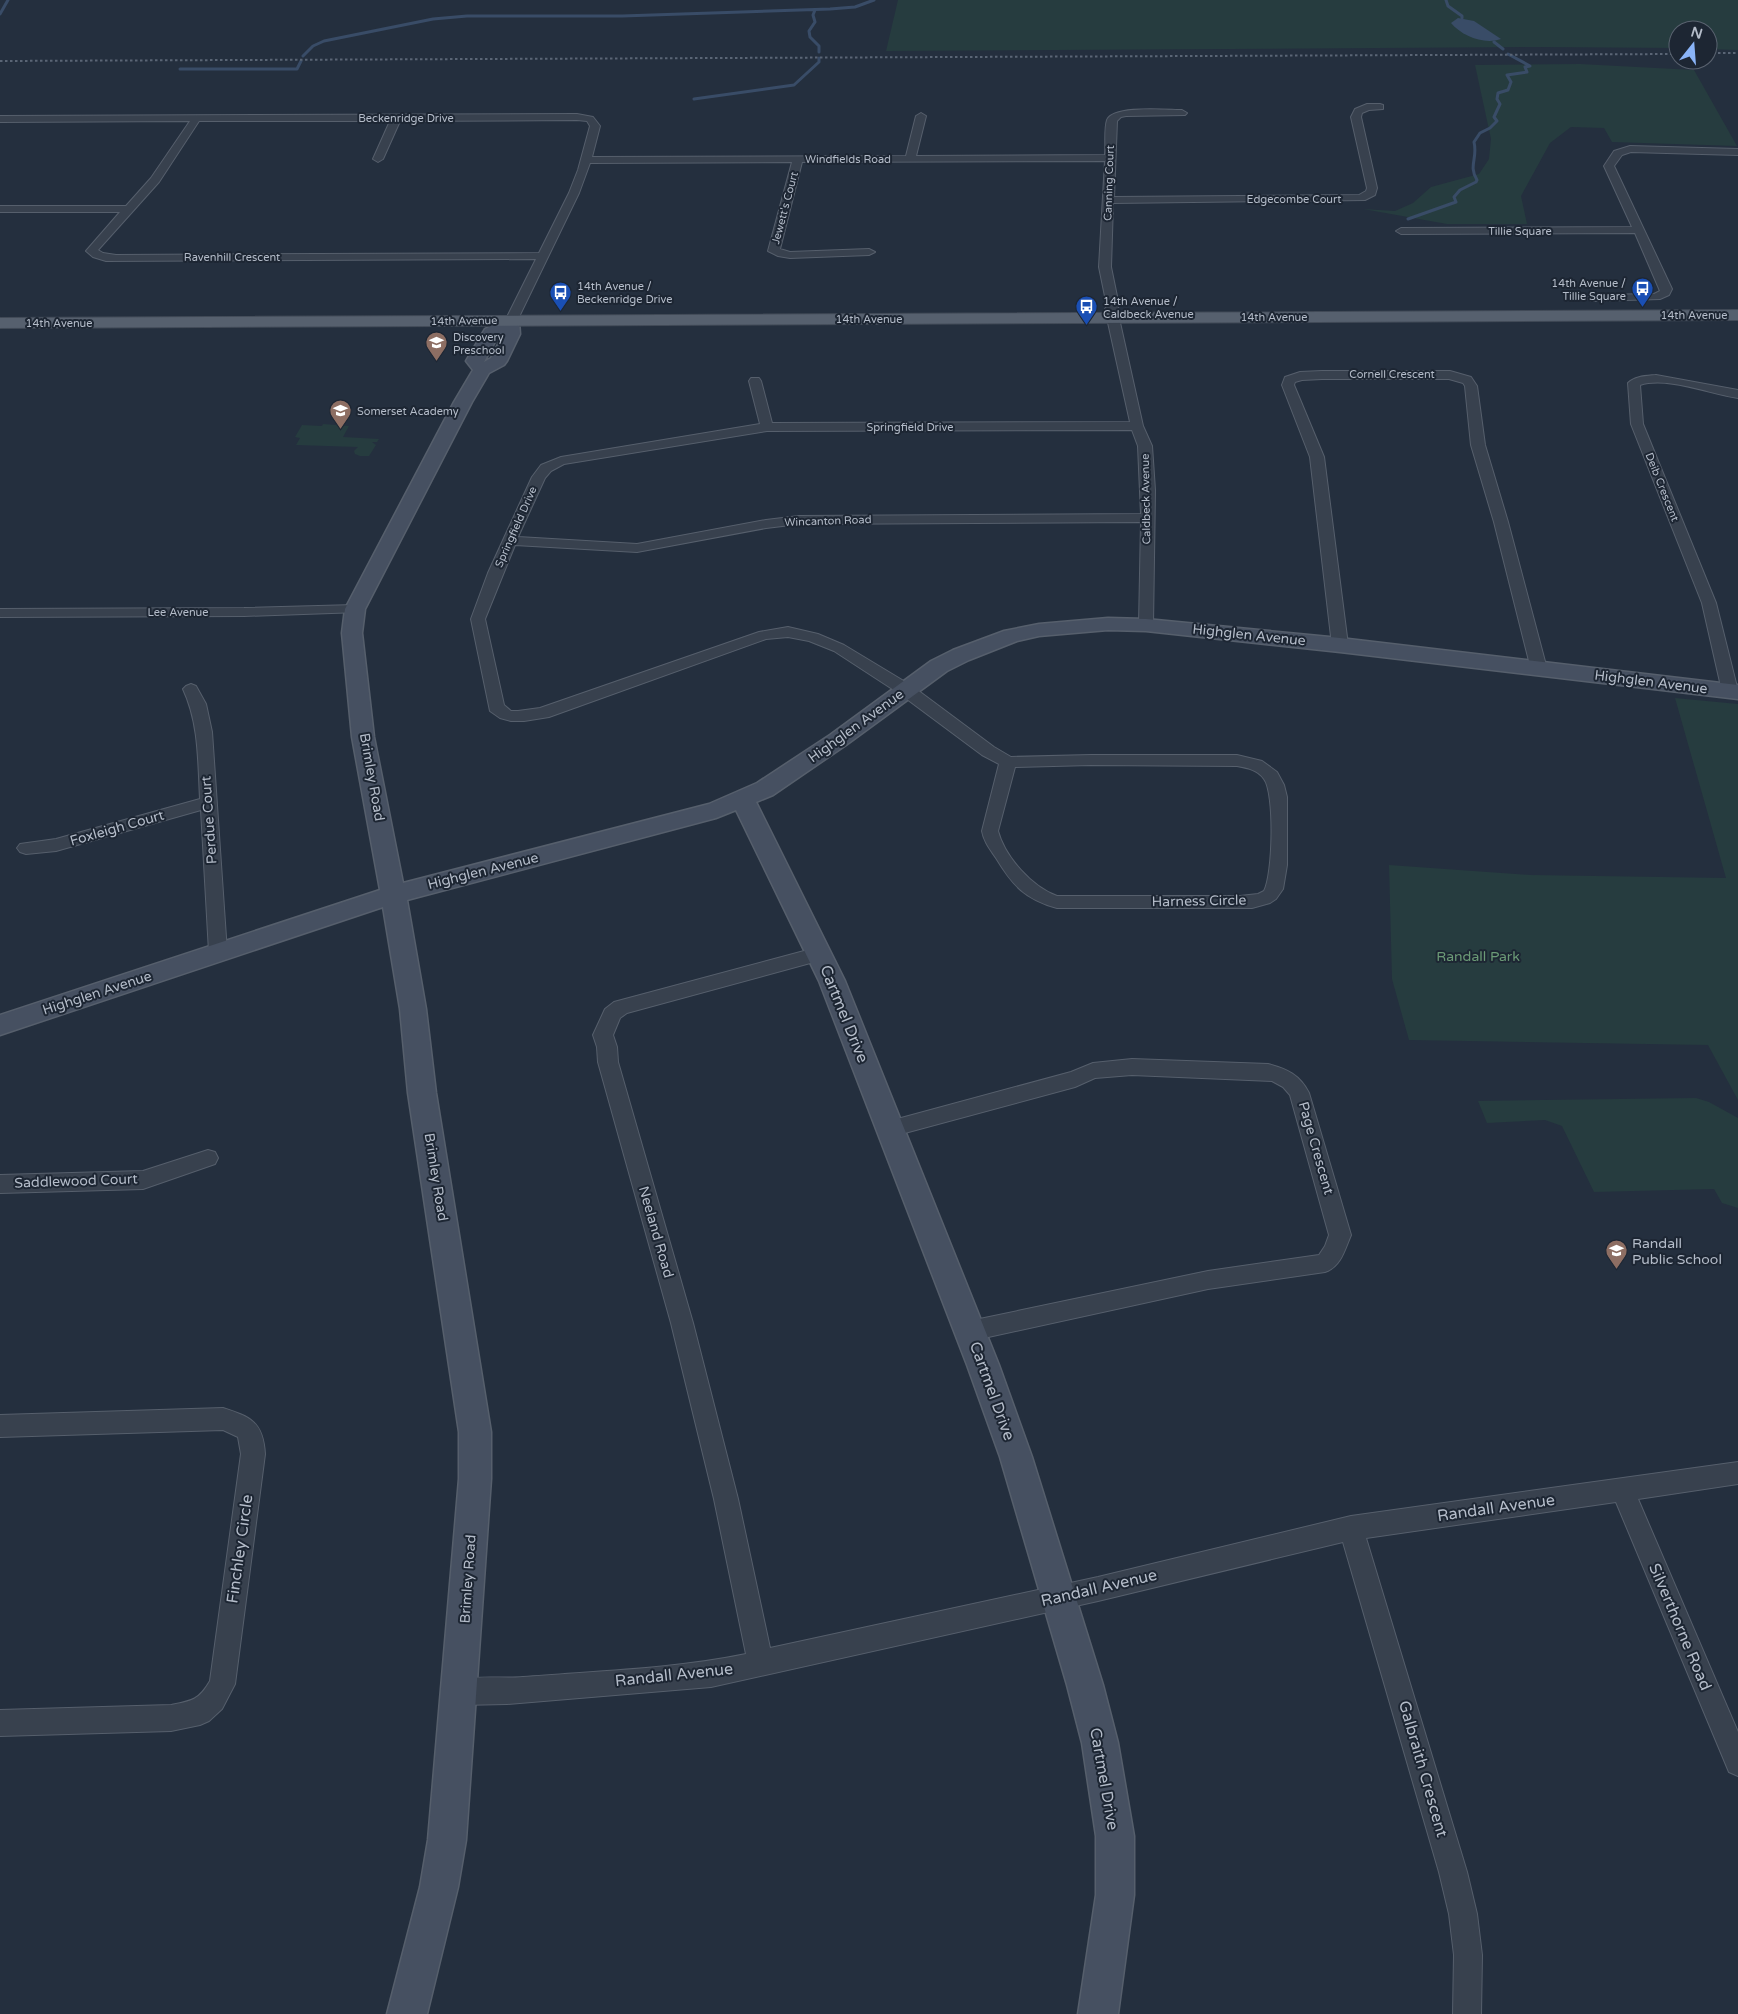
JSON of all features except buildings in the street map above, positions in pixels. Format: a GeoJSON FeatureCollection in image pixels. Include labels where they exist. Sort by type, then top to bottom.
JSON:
{"type":"FeatureCollection","features":[{"type":"Feature","properties":{"kind":"main road","name":"14th Avenue"},"geometry":{"type":"LineString","coordinates":[[0,324],[1738,315]]}},
{"type":"Feature","properties":{"kind":"street","name":"Edgecombe Court"},"geometry":{"type":"LineString","coordinates":[[1108,200],[1336,199],[1368,196],[1372,188],[1356,117],[1358,111],[1380,107]]}},
{"type":"Feature","properties":{"kind":"street","name":"Canning Court"},"geometry":{"type":"LineString","coordinates":[[1113,318],[1111,309],[1113,306],[1105,267],[1112,120],[1114,116],[1126,113],[1182,113]]}},
{"type":"Feature","properties":{"kind":"street"},"geometry":{"type":"LineString","coordinates":[[910,159],[920,116]]}},
{"type":"Feature","properties":{"kind":"street","name":"Beckenridge Drive"},"geometry":{"type":"LineString","coordinates":[[0,119],[584,117],[593,121],[595,126],[586,160],[574,192],[511,321]]}},
{"type":"Feature","properties":{"kind":"street","name":"Ravenhill Crescent"},"geometry":{"type":"LineString","coordinates":[[196,118],[155,180],[94,247],[92,251],[94,254],[116,258],[543,256]]}},
{"type":"Feature","properties":{"kind":"street"},"geometry":{"type":"LineString","coordinates":[[378,159],[396,118]]}},
{"type":"Feature","properties":{"kind":"street"},"geometry":{"type":"LineString","coordinates":[[1592,298],[1656,297],[1665,293],[1666,289],[1609,166],[1618,153],[1630,149],[1738,152]]}},
{"type":"Feature","properties":{"kind":"street","name":"Windfields Road"},"geometry":{"type":"LineString","coordinates":[[586,160],[1110,158]]}},
{"type":"Feature","properties":{"kind":"street","name":"Jewett's Court"},"geometry":{"type":"LineString","coordinates":[[798,159],[774,251],[790,255],[869,252]]}},
{"type":"Feature","properties":{"kind":"street"},"geometry":{"type":"LineString","coordinates":[[0,210],[129,209]]}},
{"type":"Feature","properties":{"kind":"street","name":"Tillie Square"},"geometry":{"type":"LineString","coordinates":[[1400,231],[1640,230]]}},
{"type":"Feature","properties":{"kind":"street"},"geometry":{"type":"LineString","coordinates":[[1609,298],[1616,316]]}},
{"type":"Feature","properties":{"kind":"street","name":"Caldbeck Avenue"},"geometry":{"type":"LineString","coordinates":[[1113,318],[1137,426],[1145,446],[1148,518],[1146,625]]}},
{"type":"Feature","properties":{"kind":"street","name":"Brimley Road"},"geometry":{"type":"LineString","coordinates":[[407,2014],[444,1864],[460,1692],[475,1478],[476,1432],[422,1093],[413,1009],[394,895],[363,738],[352,633],[356,609],[460,408],[482,370],[498,361],[512,334],[511,321]]}},
{"type":"Feature","properties":{"kind":"street","name":"Cornell Crescent"},"geometry":{"type":"LineString","coordinates":[[1340,644],[1317,457],[1288,385],[1289,380],[1300,376],[1322,375],[1450,375],[1467,380],[1471,386],[1478,445],[1539,669]]}},
{"type":"Feature","properties":{"kind":"street","name":"Deib Crescent"},"geometry":{"type":"LineString","coordinates":[[1734,692],[1709,603],[1637,424],[1634,383],[1648,378],[1665,378],[1707,389],[1738,394]]}},
{"type":"Feature","properties":{"kind":"street"},"geometry":{"type":"LineString","coordinates":[[755,381],[767,427]]}},
{"type":"Feature","properties":{"kind":"street","name":"Springfield Drive"},"geometry":{"type":"LineString","coordinates":[[906,690],[857,658],[824,641],[788,632],[774,632],[543,713],[523,716],[501,713],[496,707],[478,619],[495,573],[539,477],[546,468],[561,461],[767,427],[1137,426]]}},
{"type":"Feature","properties":{"kind":"street","name":"Wincanton Road"},"geometry":{"type":"LineString","coordinates":[[511,541],[637,548],[766,524],[799,520],[1148,518]]}},
{"type":"Feature","properties":{"kind":"street","name":"Lee Avenue"},"geometry":{"type":"LineString","coordinates":[[0,613],[225,612],[356,609]]}},
{"type":"Feature","properties":{"kind":"street","name":"Highglen Avenue"},"geometry":{"type":"LineString","coordinates":[[0,1025],[394,895],[434,883],[693,817],[743,800],[765,789],[794,770],[939,666],[961,655],[1011,636],[1039,630],[1108,624],[1146,625],[1340,644],[1734,692]]}},
{"type":"Feature","properties":{"kind":"street","name":"Perdue Court"},"geometry":{"type":"LineString","coordinates":[[191,689],[198,704],[204,732],[218,952]]}},
{"type":"Feature","properties":{"kind":"street"},"geometry":{"type":"LineString","coordinates":[[906,690],[988,751],[1008,762]]}},
{"type":"Feature","properties":{"kind":"street","name":"Harness Circle"},"geometry":{"type":"LineString","coordinates":[[1101,760],[1215,762],[1228,760],[1261,766],[1270,772],[1277,784],[1279,797],[1278,881],[1272,894],[1263,900],[1240,902],[1057,902],[1035,895],[1024,886],[992,839],[990,831],[1008,762],[1101,760]]}},
{"type":"Feature","properties":{"kind":"street","name":"Cartmel Drive"},"geometry":{"type":"LineString","coordinates":[[743,800],[832,981],[1000,1410],[1058,1598],[1100,1743],[1115,1836],[1115,1895],[1098,2014]]}},
{"type":"Feature","properties":{"kind":"street","name":"Foxleigh Court"},"geometry":{"type":"LineString","coordinates":[[26,848],[56,845],[208,802]]}},
{"type":"Feature","properties":{"kind":"street","name":"Neeland Road"},"geometry":{"type":"LineString","coordinates":[[760,1664],[726,1499],[682,1323],[608,1062],[607,1047],[603,1034],[612,1014],[621,1007],[819,954]]}},
{"type":"Feature","properties":{"kind":"street","name":"Page Crescent"},"geometry":{"type":"LineString","coordinates":[[890,1129],[1074,1079],[1093,1071],[1132,1067],[1268,1072],[1282,1075],[1292,1082],[1299,1093],[1340,1235],[1334,1251],[1326,1262],[1208,1280],[970,1331]]}},
{"type":"Feature","properties":{"kind":"street","name":"Saddlewood Court"},"geometry":{"type":"LineString","coordinates":[[0,1184],[143,1180],[208,1158]]}},
{"type":"Feature","properties":{"kind":"street","name":"Finchley Circle"},"geometry":{"type":"LineString","coordinates":[[0,1426],[223,1419],[246,1428],[253,1438],[253,1446],[222,1684],[213,1700],[200,1712],[170,1718],[0,1723]]}},
{"type":"Feature","properties":{"kind":"street","name":"Randall Avenue"},"geometry":{"type":"LineString","coordinates":[[460,1692],[507,1691],[711,1674],[1058,1598],[1351,1528],[1738,1473]]}},
{"type":"Feature","properties":{"kind":"street","name":"Silverthorne Road"},"geometry":{"type":"LineString","coordinates":[[1623,1490],[1738,1763]]}},
{"type":"Feature","properties":{"kind":"street","name":"Galbraith Crescent"},"geometry":{"type":"LineString","coordinates":[[1351,1528],[1455,1880],[1463,1914],[1468,1955],[1467,2014]]}},
{"type":"Feature","properties":{"kind":"green space"},"geometry":{"type":"Polygon","coordinates":[[[898,0],[1738,0],[1738,50],[1718,49],[1718,20],[1668,20],[1668,48],[886,51],[898,0]]]}},
{"type":"Feature","properties":{"kind":"green space"},"geometry":{"type":"Polygon","coordinates":[[[1580,64],[1694,70],[1737,146],[1612,142],[1604,128],[1571,127],[1550,143],[1521,196],[1527,224],[1447,224],[1363,209],[1395,211],[1413,203],[1431,187],[1479,174],[1489,159],[1491,139],[1475,65],[1580,64]]]}},
{"type":"Feature","properties":{"kind":"green space"},"geometry":{"type":"Polygon","coordinates":[[[323,424],[349,426],[343,437],[379,439],[377,442],[372,442],[376,445],[369,456],[355,454],[354,451],[358,447],[296,445],[300,438],[295,437],[302,425],[322,426],[323,424]]]}},
{"type":"Feature","properties":{"kind":"green space","name":"Randall Park"},"geometry":{"type":"Polygon","coordinates":[[[1675,698],[1738,704],[1738,1100],[1708,1045],[1409,1040],[1392,979],[1389,865],[1531,875],[1726,878],[1675,698]]]}},
{"type":"Feature","properties":{"kind":"green space"},"geometry":{"type":"Polygon","coordinates":[[[1696,1098],[1709,1102],[1738,1118],[1738,1208],[1722,1203],[1714,1189],[1594,1192],[1562,1126],[1545,1120],[1487,1123],[1478,1101],[1696,1098]]]}},
{"type":"Feature","properties":{"kind":"water"},"geometry":{"type":"Polygon","coordinates":[[[1458,18],[1474,21],[1501,39],[1488,41],[1467,35],[1451,23],[1458,18]]]}},
{"type":"Feature","properties":{"kind":"waterway"},"geometry":{"type":"LineString","coordinates":[[0,14],[8,0]]}},
{"type":"Feature","properties":{"kind":"waterway"},"geometry":{"type":"LineString","coordinates":[[303,56],[313,46],[324,41],[433,19],[467,16],[622,16],[830,9],[855,7],[874,0]]}},
{"type":"Feature","properties":{"kind":"waterway"},"geometry":{"type":"LineString","coordinates":[[1446,0],[1448,6],[1462,16],[1462,18]]}},
{"type":"Feature","properties":{"kind":"waterway"},"geometry":{"type":"LineString","coordinates":[[815,10],[813,15],[815,22],[809,31],[810,37],[819,46],[819,52]]}},
{"type":"Feature","properties":{"kind":"waterway"},"geometry":{"type":"LineString","coordinates":[[1494,42],[1503,49]]}},
{"type":"Feature","properties":{"kind":"waterway"},"geometry":{"type":"LineString","coordinates":[[1408,219],[1456,202],[1454,197],[1460,190],[1476,182],[1473,170],[1474,142],[1480,133],[1490,128],[1497,121],[1494,117],[1500,104],[1497,99],[1498,93],[1508,90],[1511,82],[1507,75],[1527,72],[1525,67],[1530,66],[1508,54]]}},
{"type":"Feature","properties":{"kind":"waterway"},"geometry":{"type":"LineString","coordinates":[[694,99],[794,85],[819,62],[819,58]]}},
{"type":"Feature","properties":{"kind":"waterway"},"geometry":{"type":"LineString","coordinates":[[180,69],[297,69],[301,61]]}},
{"type":"Feature","properties":{"kind":"railway"},"geometry":{"type":"LineString","coordinates":[[1718,53],[1738,53]]}},
{"type":"Feature","properties":{"kind":"railway"},"geometry":{"type":"LineString","coordinates":[[0,61],[1668,54]]}},
{"type":"Feature","properties":{"kind":"place","name":"14th Avenue / Tillie Square"},"geometry":{"type":"Point","coordinates":[1642,308]}},
{"type":"Feature","properties":{"kind":"place","name":"14th Avenue / Beckenridge Drive"},"geometry":{"type":"Point","coordinates":[561,311]}},
{"type":"Feature","properties":{"kind":"place","name":"14th Avenue / Caldbeck Avenue"},"geometry":{"type":"Point","coordinates":[1087,326]}},
{"type":"Feature","properties":{"kind":"place","name":"Discovery Preschool"},"geometry":{"type":"Point","coordinates":[437,362]}},
{"type":"Feature","properties":{"kind":"place","name":"Somerset Academy"},"geometry":{"type":"Point","coordinates":[341,430]}},
{"type":"Feature","properties":{"kind":"place","name":"Randall Public School"},"geometry":{"type":"Point","coordinates":[1616,1270]}}]}
